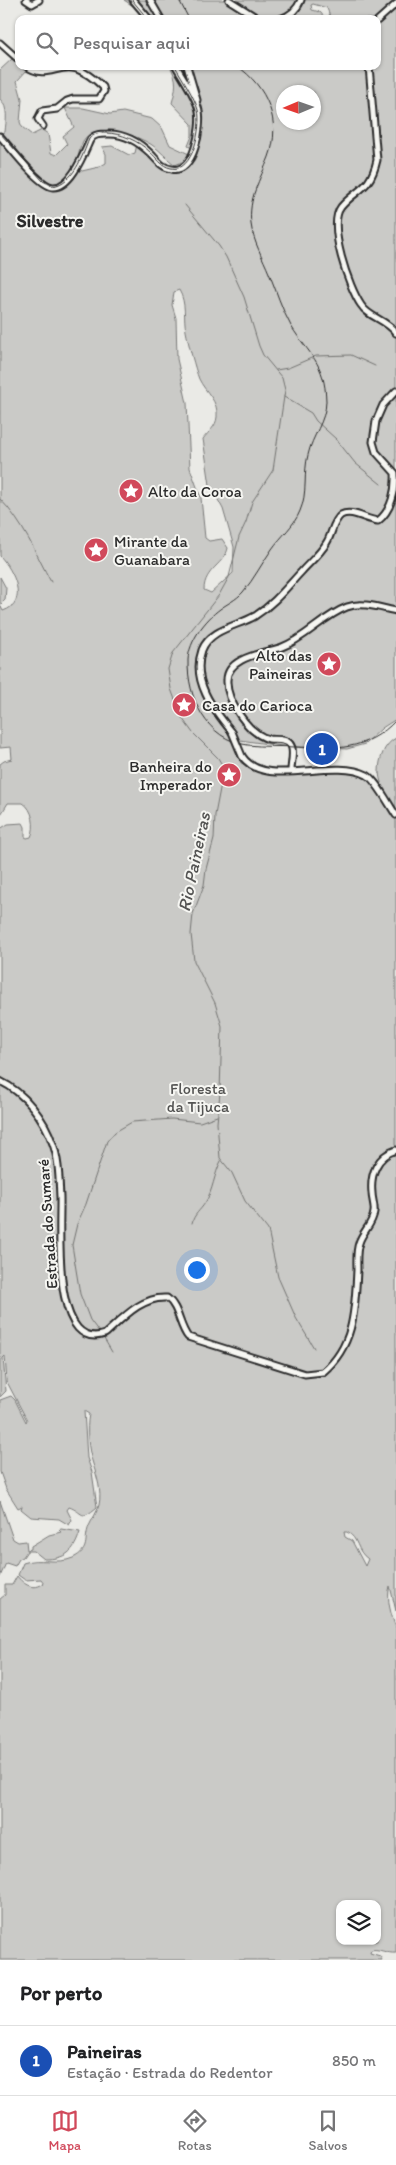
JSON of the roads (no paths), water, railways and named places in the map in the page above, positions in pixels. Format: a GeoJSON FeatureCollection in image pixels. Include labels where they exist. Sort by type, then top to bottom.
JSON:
{"type":"FeatureCollection","features":[{"type":"Feature","properties":{"kind":"street"},"geometry":{"type":"LineString","coordinates":[[26,0],[32,4],[39,0]]}},
{"type":"Feature","properties":{"kind":"street"},"geometry":{"type":"LineString","coordinates":[[133,0],[146,15]]}},
{"type":"Feature","properties":{"kind":"street"},"geometry":{"type":"LineString","coordinates":[[150,0],[159,15]]}},
{"type":"Feature","properties":{"kind":"street"},"geometry":{"type":"LineString","coordinates":[[229,0],[253,15]]}},
{"type":"Feature","properties":{"kind":"street"},"geometry":{"type":"LineString","coordinates":[[289,15],[295,11],[301,0]]}},
{"type":"Feature","properties":{"kind":"street"},"geometry":{"type":"LineString","coordinates":[[381,17],[396,4]]}},
{"type":"Feature","properties":{"kind":"street"},"geometry":{"type":"LineString","coordinates":[[0,43],[15,56]]}},
{"type":"Feature","properties":{"kind":"street"},"geometry":{"type":"LineString","coordinates":[[37,70],[43,72],[54,70]]}},
{"type":"Feature","properties":{"kind":"street"},"geometry":{"type":"LineString","coordinates":[[43,126],[38,119],[42,111],[56,109],[62,103],[73,99],[99,99],[104,91],[103,86],[78,70]]}},
{"type":"Feature","properties":{"kind":"street"},"geometry":{"type":"LineString","coordinates":[[178,70],[199,110]]}},
{"type":"Feature","properties":{"kind":"street"},"geometry":{"type":"LineString","coordinates":[[0,136],[42,182],[53,187],[63,183],[75,171],[90,140],[96,134],[115,134],[136,142],[165,167],[173,170],[180,169],[187,165],[198,135],[199,110],[188,70]]}},
{"type":"Feature","properties":{"kind":"street"},"geometry":{"type":"LineString","coordinates":[[369,70],[377,160],[374,173],[364,188],[340,208],[335,221],[336,235],[342,261],[360,305],[367,312],[384,320],[396,333]]}},
{"type":"Feature","properties":{"kind":"street"},"geometry":{"type":"LineString","coordinates":[[396,391],[383,405],[376,421],[373,442],[376,452],[395,473],[394,492],[390,506],[384,516],[378,521],[349,513],[341,515],[336,521],[327,542],[274,602],[256,615],[214,634],[203,648],[200,666],[200,678],[203,689],[217,714],[232,732],[246,762],[254,768],[266,772],[348,770],[368,776],[396,816]]}},
{"type":"Feature","properties":{"kind":"street"},"geometry":{"type":"LineString","coordinates":[[291,770],[292,748],[290,744],[287,741],[267,739],[256,731],[233,705],[227,689],[226,677],[231,668],[242,660],[285,646],[348,606],[362,604],[396,611]]}},
{"type":"Feature","properties":{"kind":"street","name":"Estrada do Sumaré"},"geometry":{"type":"LineString","coordinates":[[0,1081],[12,1087],[34,1108],[53,1144],[59,1183],[62,1281],[69,1313],[76,1325],[86,1334],[100,1336],[105,1334],[139,1305],[153,1299],[166,1298],[173,1304],[181,1326],[188,1337],[305,1374],[323,1372],[340,1354],[349,1337],[354,1318],[359,1242],[373,1217],[374,1211],[372,1177],[380,1160],[396,1150]]}},
{"type":"Feature","properties":{"kind":"waterway","name":"Rio Paineiras"},"geometry":{"type":"LineString","coordinates":[[185,205],[226,257],[244,297],[259,346],[263,355],[282,378],[285,390],[273,470],[252,502],[239,537],[229,577],[219,595],[173,653],[168,669],[171,689],[182,718],[193,733],[218,758],[224,768],[215,815],[214,839],[204,885],[193,914],[191,934],[194,961],[215,1003],[222,1026],[217,1123],[220,1158],[232,1173],[245,1201],[268,1230],[278,1277],[296,1318],[314,1348]]}},
{"type":"Feature","properties":{"kind":"waterway"},"geometry":{"type":"LineString","coordinates":[[276,370],[288,368],[316,356],[351,355],[375,366]]}},
{"type":"Feature","properties":{"kind":"waterway"},"geometry":{"type":"LineString","coordinates":[[284,397],[311,413],[316,421],[336,439],[355,463],[381,484]]}},
{"type":"Feature","properties":{"kind":"waterway"},"geometry":{"type":"LineString","coordinates":[[0,499],[16,518],[51,582]]}},
{"type":"Feature","properties":{"kind":"waterway"},"geometry":{"type":"LineString","coordinates":[[99,1332],[90,1320],[80,1294],[72,1245],[77,1224],[86,1204],[107,1141],[115,1132],[132,1122],[172,1119],[200,1122],[217,1116]]}},
{"type":"Feature","properties":{"kind":"waterway"},"geometry":{"type":"LineString","coordinates":[[192,1223],[208,1198],[221,1161]]}},
{"type":"Feature","properties":{"kind":"waterway"},"geometry":{"type":"LineString","coordinates":[[103,1337],[112,1352]]}},
{"type":"Feature","properties":{"kind":"tram line"},"geometry":{"type":"LineString","coordinates":[[132,0],[145,15]]}},
{"type":"Feature","properties":{"kind":"tram line"},"geometry":{"type":"LineString","coordinates":[[179,0],[187,15]]}},
{"type":"Feature","properties":{"kind":"tram line"},"geometry":{"type":"LineString","coordinates":[[0,133],[43,181],[53,186],[60,184],[72,174],[80,161],[89,139],[101,133],[118,134],[130,138],[146,148],[164,166],[179,168],[185,164],[194,147],[199,127],[199,117],[194,100],[177,70]]}},
{"type":"Feature","properties":{"kind":"tram line"},"geometry":{"type":"LineString","coordinates":[[242,70],[264,94],[269,106],[274,131],[269,157],[253,197],[251,206],[252,230],[288,320],[315,360],[323,377],[326,401],[324,415],[308,455],[304,497],[300,511],[243,592],[214,614],[195,638],[188,660],[191,688],[195,702],[210,726],[221,735],[248,745],[323,748],[349,746],[374,738],[396,720]]}},
{"type":"Feature","properties":{"kind":"place","name":"Alto da Coroa"},"geometry":{"type":"Point","coordinates":[131,491]}},
{"type":"Feature","properties":{"kind":"place","name":"Mirante da Guanabara"},"geometry":{"type":"Point","coordinates":[96,550]}},
{"type":"Feature","properties":{"kind":"place","name":"Alto das Paineiras"},"geometry":{"type":"Point","coordinates":[329,664]}},
{"type":"Feature","properties":{"kind":"place","name":"Casa do Carioca"},"geometry":{"type":"Point","coordinates":[184,705]}},
{"type":"Feature","properties":{"kind":"place","name":"Paineiras"},"geometry":{"type":"Point","coordinates":[322,749]}},
{"type":"Feature","properties":{"kind":"place","name":"Banheira do Imperador"},"geometry":{"type":"Point","coordinates":[229,775]}},
{"type":"Feature","properties":{"kind":"district","name":"Silvestre"},"geometry":{"type":"Point","coordinates":[50,221]}},
{"type":"Feature","properties":{"kind":"park label","name":"Floresta da Tijuca"},"geometry":{"type":"Point","coordinates":[198,1097]}}]}
